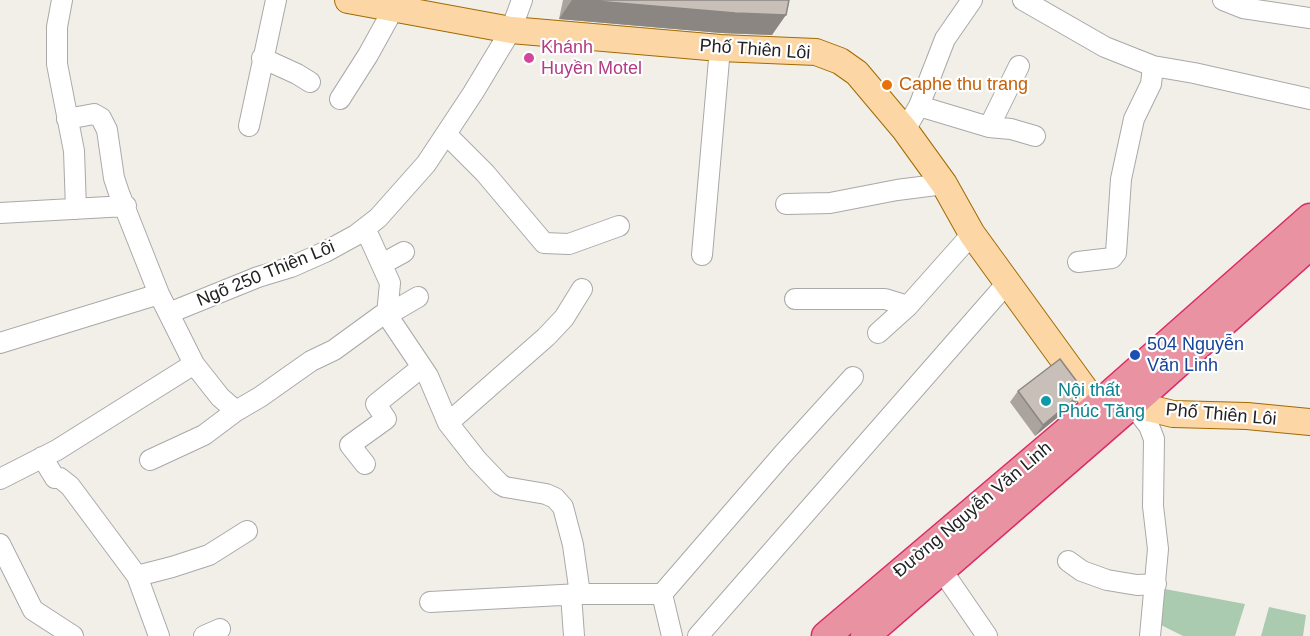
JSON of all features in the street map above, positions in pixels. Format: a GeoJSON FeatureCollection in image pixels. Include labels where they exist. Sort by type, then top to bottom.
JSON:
{"type":"FeatureCollection","features":[{"type":"Feature","properties":{"kind":"highway","name":"Đường Nguyễn Văn Linh"},"geometry":{"type":"LineString","coordinates":[[826,636],[1103,401],[1310,218]]}},
{"type":"Feature","properties":{"kind":"highway","name":"Đường Nguyễn Văn Linh"},"geometry":{"type":"LineString","coordinates":[[865,636],[1132,404],[1310,245]]}},
{"type":"Feature","properties":{"kind":"main road","name":"Phố Thiên Lôi"},"geometry":{"type":"LineString","coordinates":[[348,0],[511,30],[720,48],[816,52],[840,61],[857,73],[905,130],[944,184],[972,234],[1089,395],[1103,401],[1132,404],[1173,414],[1247,416],[1310,422]]}},
{"type":"Feature","properties":{"kind":"street"},"geometry":{"type":"LineString","coordinates":[[62,0],[56,48],[74,151],[76,209]]}},
{"type":"Feature","properties":{"kind":"street"},"geometry":{"type":"LineString","coordinates":[[249,126],[276,0]]}},
{"type":"Feature","properties":{"kind":"street","name":"Ngõ 250 Thiên Lôi"},"geometry":{"type":"LineString","coordinates":[[170,313],[325,252],[378,218],[426,164],[446,134],[511,30],[522,0]]}},
{"type":"Feature","properties":{"kind":"street"},"geometry":{"type":"LineString","coordinates":[[905,130],[919,106],[945,39],[972,0]]}},
{"type":"Feature","properties":{"kind":"street"},"geometry":{"type":"LineString","coordinates":[[1023,0],[1105,47],[1154,66],[1310,99]]}},
{"type":"Feature","properties":{"kind":"street"},"geometry":{"type":"LineString","coordinates":[[1223,0],[1310,18]]}},
{"type":"Feature","properties":{"kind":"street"},"geometry":{"type":"LineString","coordinates":[[340,99],[394,8]]}},
{"type":"Feature","properties":{"kind":"street"},"geometry":{"type":"LineString","coordinates":[[702,255],[720,48]]}},
{"type":"Feature","properties":{"kind":"street"},"geometry":{"type":"LineString","coordinates":[[262,58],[310,82]]}},
{"type":"Feature","properties":{"kind":"street"},"geometry":{"type":"LineString","coordinates":[[989,127],[1019,66]]}},
{"type":"Feature","properties":{"kind":"street"},"geometry":{"type":"LineString","coordinates":[[1078,262],[1112,258],[1116,253],[1121,179],[1134,119],[1151,84],[1154,66]]}},
{"type":"Feature","properties":{"kind":"street"},"geometry":{"type":"LineString","coordinates":[[919,106],[989,127],[1011,129],[1035,136]]}},
{"type":"Feature","properties":{"kind":"street"},"geometry":{"type":"LineString","coordinates":[[67,119],[94,114],[101,118],[109,140],[114,177],[159,294],[194,364],[220,397],[236,411]]}},
{"type":"Feature","properties":{"kind":"street"},"geometry":{"type":"LineString","coordinates":[[446,134],[485,174],[544,243],[568,244],[619,226]]}},
{"type":"Feature","properties":{"kind":"street"},"geometry":{"type":"LineString","coordinates":[[786,204],[830,203],[897,190],[944,184]]}},
{"type":"Feature","properties":{"kind":"street"},"geometry":{"type":"LineString","coordinates":[[0,213],[126,206]]}},
{"type":"Feature","properties":{"kind":"street"},"geometry":{"type":"LineString","coordinates":[[365,228],[390,283],[387,315],[422,367],[448,423],[477,460],[500,484],[505,487],[546,494],[555,498],[563,507],[573,545],[576,594],[574,636]]}},
{"type":"Feature","properties":{"kind":"street"},"geometry":{"type":"LineString","coordinates":[[878,333],[908,306],[972,234]]}},
{"type":"Feature","properties":{"kind":"street"},"geometry":{"type":"LineString","coordinates":[[382,264],[404,252]]}},
{"type":"Feature","properties":{"kind":"street"},"geometry":{"type":"LineString","coordinates":[[698,636],[1007,283]]}},
{"type":"Feature","properties":{"kind":"street"},"geometry":{"type":"LineString","coordinates":[[448,423],[546,337],[564,318],[582,289]]}},
{"type":"Feature","properties":{"kind":"street"},"geometry":{"type":"LineString","coordinates":[[0,343],[159,294]]}},
{"type":"Feature","properties":{"kind":"street"},"geometry":{"type":"LineString","coordinates":[[150,460],[204,435],[311,361],[334,350],[382,315],[387,315],[418,297]]}},
{"type":"Feature","properties":{"kind":"street"},"geometry":{"type":"LineString","coordinates":[[795,299],[885,299],[908,306]]}},
{"type":"Feature","properties":{"kind":"street"},"geometry":{"type":"LineString","coordinates":[[0,479],[42,457],[194,364]]}},
{"type":"Feature","properties":{"kind":"street"},"geometry":{"type":"LineString","coordinates":[[365,465],[350,445],[386,419],[375,404],[422,367]]}},
{"type":"Feature","properties":{"kind":"street"},"geometry":{"type":"LineString","coordinates":[[430,602],[576,594],[662,594],[853,377]]}},
{"type":"Feature","properties":{"kind":"street"},"geometry":{"type":"LineString","coordinates":[[1132,404],[1149,426],[1154,439],[1153,506],[1158,549],[1150,636]]}},
{"type":"Feature","properties":{"kind":"street"},"geometry":{"type":"LineString","coordinates":[[42,457],[55,478],[60,478],[70,486],[137,576],[159,636]]}},
{"type":"Feature","properties":{"kind":"street"},"geometry":{"type":"LineString","coordinates":[[137,576],[209,555],[248,531]]}},
{"type":"Feature","properties":{"kind":"street"},"geometry":{"type":"LineString","coordinates":[[0,544],[33,610],[73,636]]}},
{"type":"Feature","properties":{"kind":"street"},"geometry":{"type":"LineString","coordinates":[[1068,561],[1082,571],[1107,580],[1137,585],[1156,584]]}},
{"type":"Feature","properties":{"kind":"street"},"geometry":{"type":"LineString","coordinates":[[941,569],[987,636]]}},
{"type":"Feature","properties":{"kind":"street"},"geometry":{"type":"LineString","coordinates":[[662,594],[672,636]]}},
{"type":"Feature","properties":{"kind":"green space"},"geometry":{"type":"Polygon","coordinates":[[[1165,589],[1245,604],[1235,636],[1183,636],[1159,624],[1165,589]]]}},
{"type":"Feature","properties":{"kind":"green space"},"geometry":{"type":"Polygon","coordinates":[[[1269,607],[1306,615],[1303,636],[1261,636],[1269,607]]]}},
{"type":"Feature","properties":{"kind":"building"},"geometry":{"type":"Polygon","coordinates":[[[583,0],[789,0],[786,15],[583,0]]]}},
{"type":"Feature","properties":{"kind":"building","name":"Nội thất Phúc Tăng"},"geometry":{"type":"Polygon","coordinates":[[[1060,359],[1084,391],[1043,425],[1018,391],[1060,359]]]}},
{"type":"Feature","properties":{"kind":"place","name":"Khánh Huyền Motel"},"geometry":{"type":"Point","coordinates":[529,58]}},
{"type":"Feature","properties":{"kind":"place","name":"Caphe thu trang"},"geometry":{"type":"Point","coordinates":[887,85]}},
{"type":"Feature","properties":{"kind":"place","name":"504 Nguyễn Văn Linh"},"geometry":{"type":"Point","coordinates":[1135,355]}},
{"type":"Feature","properties":{"kind":"place","name":"Nội thất Phúc Tăng"},"geometry":{"type":"Point","coordinates":[1046,401]}}]}
